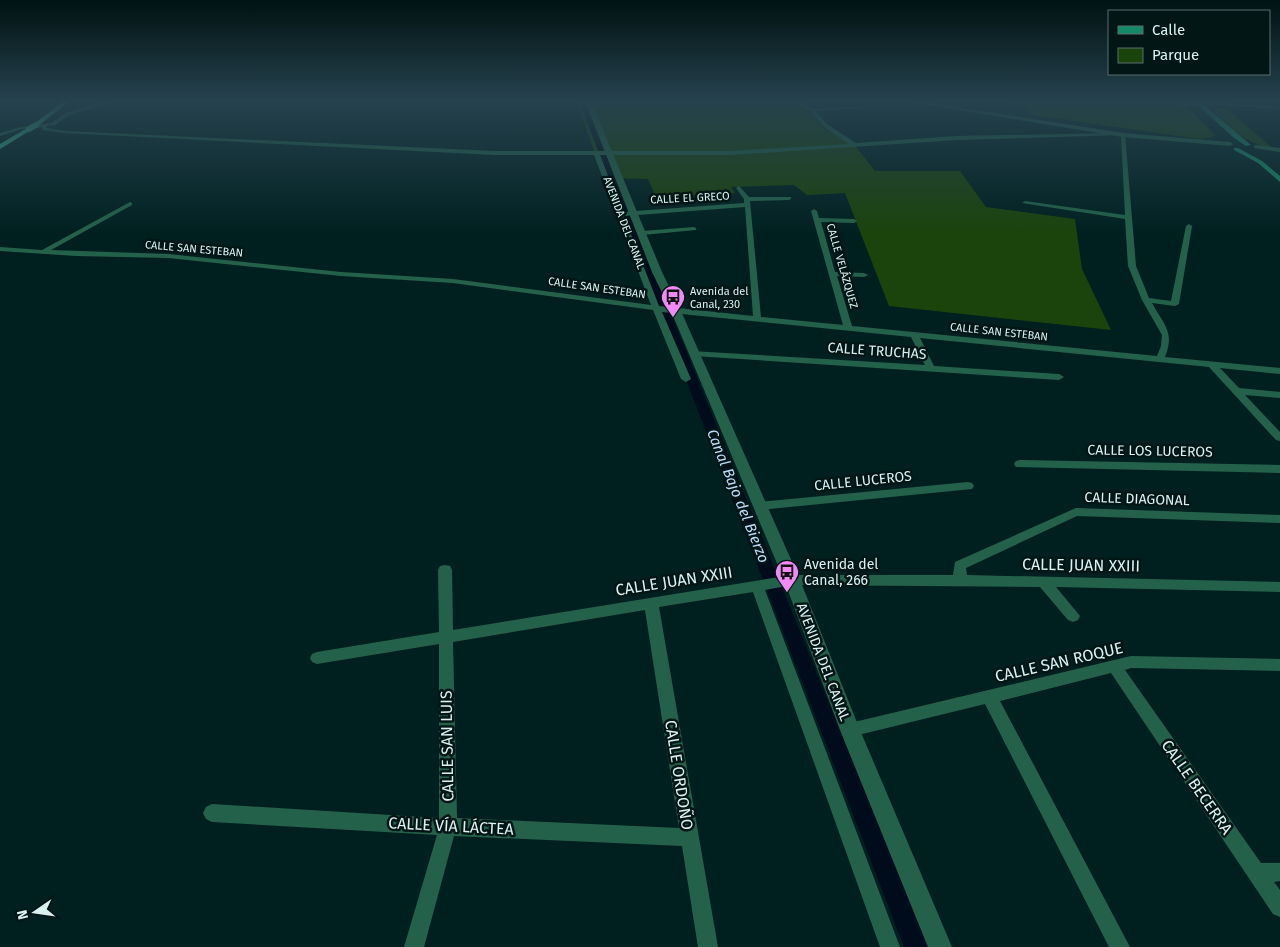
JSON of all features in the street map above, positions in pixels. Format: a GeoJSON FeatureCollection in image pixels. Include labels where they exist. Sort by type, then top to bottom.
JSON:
{"type":"FeatureCollection","features":[{"type":"Feature","properties":{"kind":"main road"},"geometry":{"type":"LineString","coordinates":[[1251,145],[1256,148],[1260,162]]}},
{"type":"Feature","properties":{"kind":"main road"},"geometry":{"type":"LineString","coordinates":[[1232,146],[1256,148]]}},
{"type":"Feature","properties":{"kind":"main road"},"geometry":{"type":"LineString","coordinates":[[1232,146],[1256,148]]}},
{"type":"Feature","properties":{"kind":"main road"},"geometry":{"type":"LineString","coordinates":[[1232,146],[1260,162],[1280,180]]}},
{"type":"Feature","properties":{"kind":"street"},"geometry":{"type":"LineString","coordinates":[[339,145],[494,153],[730,153],[852,145]]}},
{"type":"Feature","properties":{"kind":"street","name":"AVENIDA DEL CANAL"},"geometry":{"type":"LineString","coordinates":[[600,145],[627,213],[656,308],[686,379]]}},
{"type":"Feature","properties":{"kind":"street"},"geometry":{"type":"LineString","coordinates":[[1122,145],[1132,266],[1146,300],[1166,335],[1165,346],[1160,358]]}},
{"type":"Feature","properties":{"kind":"street"},"geometry":{"type":"LineString","coordinates":[[1224,145],[1232,146]]}},
{"type":"Feature","properties":{"kind":"street"},"geometry":{"type":"LineString","coordinates":[[1256,148],[1280,151]]}},
{"type":"Feature","properties":{"kind":"street"},"geometry":{"type":"LineString","coordinates":[[739,188],[748,202],[757,320]]}},
{"type":"Feature","properties":{"kind":"street","name":"CALLE EL GRECO"},"geometry":{"type":"LineString","coordinates":[[627,213],[789,198]]}},
{"type":"Feature","properties":{"kind":"street"},"geometry":{"type":"LineString","coordinates":[[1025,203],[1128,217]]}},
{"type":"Feature","properties":{"kind":"street"},"geometry":{"type":"LineString","coordinates":[[43,252],[130,204]]}},
{"type":"Feature","properties":{"kind":"street","name":"CALLE VELÁZQUEZ"},"geometry":{"type":"LineString","coordinates":[[814,211],[848,328]]}},
{"type":"Feature","properties":{"kind":"street","name":"AVENIDA DEL CANAL"},"geometry":{"type":"LineString","coordinates":[[627,213],[642,233],[657,272],[676,311],[760,506],[786,581],[940,947]]}},
{"type":"Feature","properties":{"kind":"street"},"geometry":{"type":"LineString","coordinates":[[817,220],[854,221]]}},
{"type":"Feature","properties":{"kind":"street"},"geometry":{"type":"LineString","coordinates":[[1146,300],[1175,304],[1189,226]]}},
{"type":"Feature","properties":{"kind":"street"},"geometry":{"type":"LineString","coordinates":[[642,233],[694,229]]}},
{"type":"Feature","properties":{"kind":"street","name":"CALLE SAN ESTEBAN"},"geometry":{"type":"LineString","coordinates":[[0,249],[168,256],[341,274],[453,281],[757,320],[1280,371]]}},
{"type":"Feature","properties":{"kind":"street"},"geometry":{"type":"LineString","coordinates":[[832,274],[864,275]]}},
{"type":"Feature","properties":{"kind":"street"},"geometry":{"type":"LineString","coordinates":[[914,335],[931,368]]}},
{"type":"Feature","properties":{"kind":"street"},"geometry":{"type":"LineString","coordinates":[[1165,346],[1180,359],[1189,362]]}},
{"type":"Feature","properties":{"kind":"street","name":"CALLE TRUCHAS"},"geometry":{"type":"LineString","coordinates":[[694,353],[1059,377]]}},
{"type":"Feature","properties":{"kind":"street"},"geometry":{"type":"LineString","coordinates":[[1212,365],[1278,434]]}},
{"type":"Feature","properties":{"kind":"street"},"geometry":{"type":"LineString","coordinates":[[1236,391],[1280,394]]}},
{"type":"Feature","properties":{"kind":"street","name":"CALLE LOS LUCEROS"},"geometry":{"type":"LineString","coordinates":[[1020,464],[1280,469]]}},
{"type":"Feature","properties":{"kind":"street","name":"CALLE LUCEROS"},"geometry":{"type":"LineString","coordinates":[[760,506],[968,486]]}},
{"type":"Feature","properties":{"kind":"street","name":"CALLE DIAGONAL"},"geometry":{"type":"LineString","coordinates":[[960,580],[960,565],[1076,512],[1280,518]]}},
{"type":"Feature","properties":{"kind":"street","name":"CALLE SAN LUIS"},"geometry":{"type":"LineString","coordinates":[[414,947],[448,827],[445,570]]}},
{"type":"Feature","properties":{"kind":"street","name":"CALLE JUAN XXIII"},"geometry":{"type":"LineString","coordinates":[[317,658],[786,581],[960,580],[1280,587]]}},
{"type":"Feature","properties":{"kind":"street"},"geometry":{"type":"LineString","coordinates":[[1044,582],[1073,616]]}},
{"type":"Feature","properties":{"kind":"street"},"geometry":{"type":"LineString","coordinates":[[761,585],[890,947]]}},
{"type":"Feature","properties":{"kind":"street","name":"CALLE ORDOÑO"},"geometry":{"type":"LineString","coordinates":[[651,603],[708,947]]}},
{"type":"Feature","properties":{"kind":"street","name":"CALLE SAN ROQUE"},"geometry":{"type":"LineString","coordinates":[[850,730],[1131,662],[1280,665]]}},
{"type":"Feature","properties":{"kind":"street","name":"CALLE BECERRA"},"geometry":{"type":"LineString","coordinates":[[1114,666],[1280,907]]}},
{"type":"Feature","properties":{"kind":"street"},"geometry":{"type":"LineString","coordinates":[[989,696],[1120,947]]}},
{"type":"Feature","properties":{"kind":"street","name":"CALLE VÍA LÁCTEA"},"geometry":{"type":"LineString","coordinates":[[212,813],[448,827],[690,837]]}},
{"type":"Feature","properties":{"kind":"street"},"geometry":{"type":"LineString","coordinates":[[1256,873],[1280,872]]}},
{"type":"Feature","properties":{"kind":"green space"},"geometry":{"type":"Polygon","coordinates":[[[592,145],[852,145],[857,148],[875,171],[960,171],[986,207],[1075,219],[1082,269],[1111,330],[889,306],[845,193],[807,195],[794,185],[731,187],[735,193],[656,197],[648,179],[604,178],[592,145]]]}},
{"type":"Feature","properties":{"kind":"waterway","name":"Canal Bajo del Bierzo"},"geometry":{"type":"LineString","coordinates":[[599,145],[916,947]]}},
{"type":"Feature","properties":{"kind":"place","name":"Avenida del Canal, 230"},"geometry":{"type":"Point","coordinates":[673,318]}},
{"type":"Feature","properties":{"kind":"place","name":"Avenida del Canal, 266"},"geometry":{"type":"Point","coordinates":[787,593]}}]}
